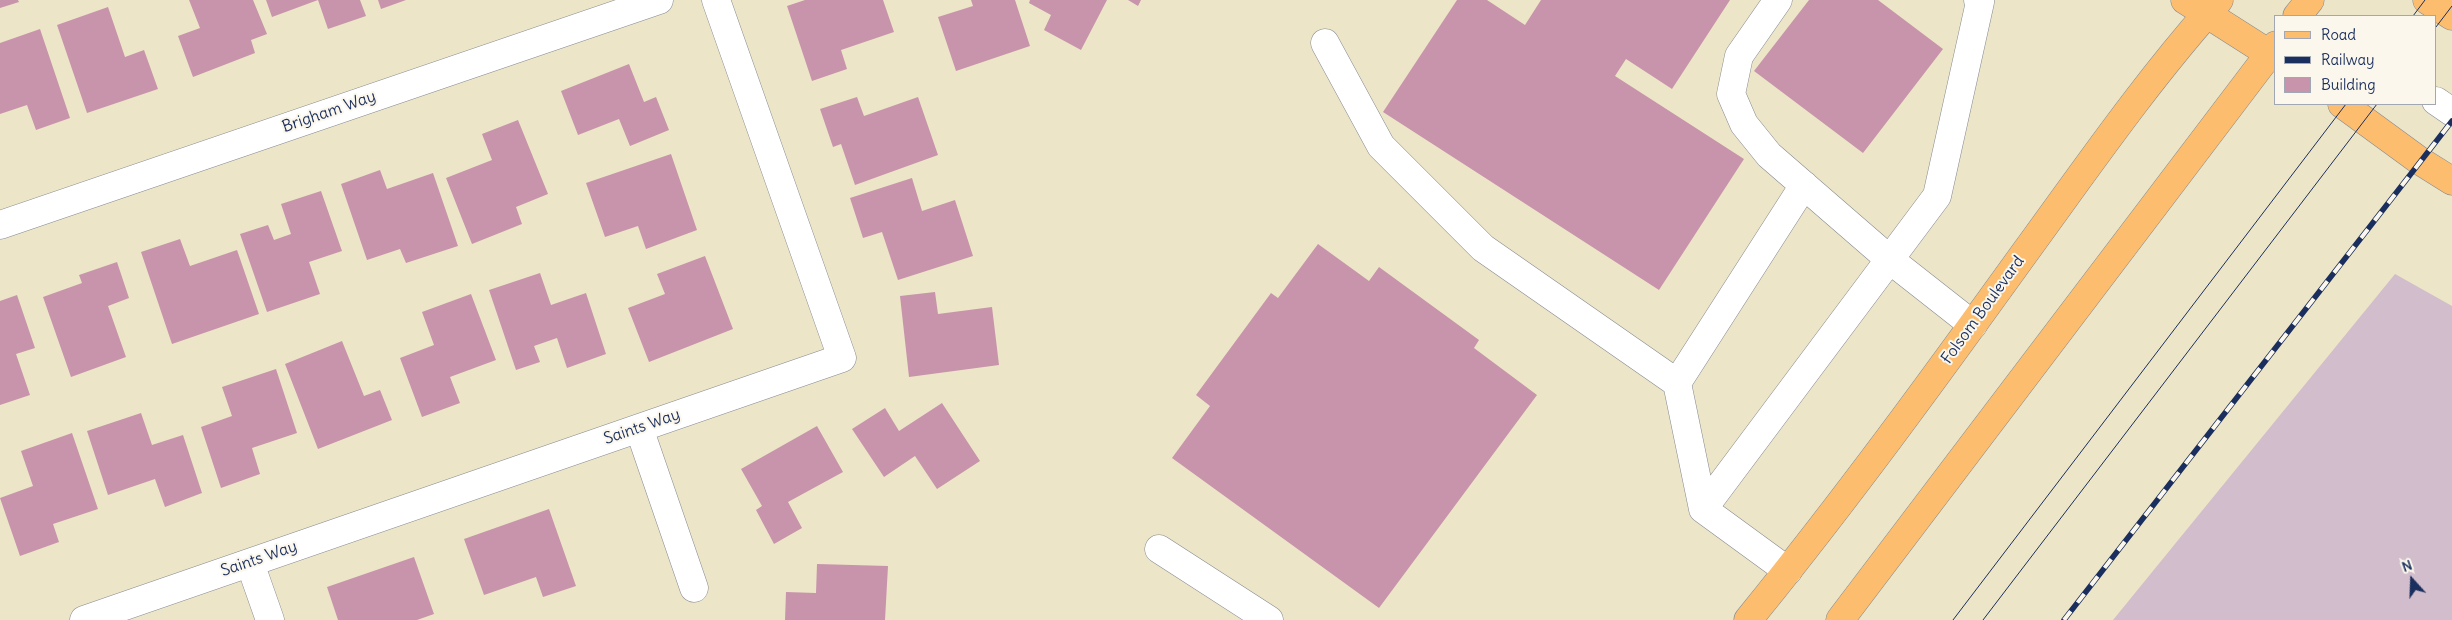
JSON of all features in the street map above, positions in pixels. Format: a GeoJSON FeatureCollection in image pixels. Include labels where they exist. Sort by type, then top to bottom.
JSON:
{"type":"FeatureCollection","features":[{"type":"Feature","properties":{"kind":"main road"},"geometry":{"type":"LineString","coordinates":[[2427,0],[2452,16]]}},
{"type":"Feature","properties":{"kind":"main road"},"geometry":{"type":"LineString","coordinates":[[1840,620],[2273,52],[2203,5]]}},
{"type":"Feature","properties":{"kind":"main road","name":"Folsom Boulevard"},"geometry":{"type":"LineString","coordinates":[[1748,620],[1788,571],[1973,325],[2203,5]]}},
{"type":"Feature","properties":{"kind":"main road"},"geometry":{"type":"LineString","coordinates":[[2343,105],[2420,161],[2452,181]]}},
{"type":"Feature","properties":{"kind":"street","name":"Brigham Way"},"geometry":{"type":"LineString","coordinates":[[0,225],[659,0]]}},
{"type":"Feature","properties":{"kind":"street","name":"Saints Way"},"geometry":{"type":"LineString","coordinates":[[84,620],[842,358],[716,0]]}},
{"type":"Feature","properties":{"kind":"street"},"geometry":{"type":"LineString","coordinates":[[1778,0],[1739,56],[1731,94],[1744,124],[1769,155],[1804,186],[1889,259],[1973,325]]}},
{"type":"Feature","properties":{"kind":"street"},"geometry":{"type":"LineString","coordinates":[[1703,509],[1937,196],[1980,2],[1978,0]]}},
{"type":"Feature","properties":{"kind":"street"},"geometry":{"type":"LineString","coordinates":[[1325,43],[1381,146],[1483,248],[1677,383],[1703,509],[1788,571]]}},
{"type":"Feature","properties":{"kind":"street"},"geometry":{"type":"LineString","coordinates":[[2437,102],[2452,112]]}},
{"type":"Feature","properties":{"kind":"street"},"geometry":{"type":"LineString","coordinates":[[1677,383],[1804,186]]}},
{"type":"Feature","properties":{"kind":"street"},"geometry":{"type":"LineString","coordinates":[[639,428],[694,588]]}},
{"type":"Feature","properties":{"kind":"street"},"geometry":{"type":"LineString","coordinates":[[1159,549],[1269,620]]}},
{"type":"Feature","properties":{"kind":"street"},"geometry":{"type":"LineString","coordinates":[[250,562],[270,620]]}},
{"type":"Feature","properties":{"kind":"shaded area"},"geometry":{"type":"Polygon","coordinates":[[[2395,274],[2452,306],[2452,620],[2113,620],[2395,274]]]}},
{"type":"Feature","properties":{"kind":"building"},"geometry":{"type":"Polygon","coordinates":[[[0,0],[18,0],[19,2],[0,8],[0,0]]]}},
{"type":"Feature","properties":{"kind":"building"},"geometry":{"type":"Polygon","coordinates":[[[189,0],[253,0],[267,34],[251,40],[255,53],[193,77],[178,36],[200,28],[189,0]]]}},
{"type":"Feature","properties":{"kind":"building"},"geometry":{"type":"Polygon","coordinates":[[[266,0],[318,0],[272,17],[266,0]]]}},
{"type":"Feature","properties":{"kind":"building"},"geometry":{"type":"Polygon","coordinates":[[[318,0],[360,0],[366,16],[328,29],[318,0]]]}},
{"type":"Feature","properties":{"kind":"building"},"geometry":{"type":"Polygon","coordinates":[[[378,0],[406,0],[381,9],[378,0]]]}},
{"type":"Feature","properties":{"kind":"building"},"geometry":{"type":"Polygon","coordinates":[[[805,0],[883,0],[894,32],[841,50],[847,69],[812,81],[787,6],[805,0]]]}},
{"type":"Feature","properties":{"kind":"building"},"geometry":{"type":"Polygon","coordinates":[[[971,0],[1015,0],[1030,46],[956,71],[938,17],[973,6],[971,0]]]}},
{"type":"Feature","properties":{"kind":"building"},"geometry":{"type":"Polygon","coordinates":[[[1030,0],[1107,0],[1081,50],[1044,30],[1051,15],[1029,3],[1030,0]]]}},
{"type":"Feature","properties":{"kind":"building"},"geometry":{"type":"Polygon","coordinates":[[[1128,0],[1141,0],[1138,6],[1128,0]]]}},
{"type":"Feature","properties":{"kind":"building"},"geometry":{"type":"Polygon","coordinates":[[[1457,0],[1487,0],[1525,25],[1541,0],[1730,0],[1672,89],[1626,59],[1615,76],[1744,159],[1659,290],[1383,112],[1457,0]]]}},
{"type":"Feature","properties":{"kind":"building"},"geometry":{"type":"Polygon","coordinates":[[[1809,0],[1878,0],[1943,49],[1863,153],[1754,71],[1809,0]]]}},
{"type":"Feature","properties":{"kind":"building"},"geometry":{"type":"Polygon","coordinates":[[[108,7],[125,57],[144,50],[158,89],[87,113],[57,25],[108,7]]]}},
{"type":"Feature","properties":{"kind":"building"},"geometry":{"type":"Polygon","coordinates":[[[40,29],[70,118],[36,130],[27,105],[0,114],[0,43],[40,29]]]}},
{"type":"Feature","properties":{"kind":"building"},"geometry":{"type":"Polygon","coordinates":[[[629,64],[644,102],[656,97],[669,130],[630,146],[619,119],[578,135],[561,91],[629,64]]]}},
{"type":"Feature","properties":{"kind":"building"},"geometry":{"type":"Polygon","coordinates":[[[857,97],[864,116],[918,97],[938,155],[855,185],[841,144],[833,147],[820,109],[857,97]]]}},
{"type":"Feature","properties":{"kind":"building"},"geometry":{"type":"Polygon","coordinates":[[[518,120],[548,194],[516,207],[522,224],[472,244],[446,178],[492,160],[482,134],[518,120]]]}},
{"type":"Feature","properties":{"kind":"building"},"geometry":{"type":"Polygon","coordinates":[[[671,154],[697,230],[646,249],[638,226],[605,237],[586,183],[671,154]]]}},
{"type":"Feature","properties":{"kind":"building"},"geometry":{"type":"Polygon","coordinates":[[[380,170],[387,189],[433,173],[458,246],[406,263],[400,249],[367,260],[341,184],[380,170]]]}},
{"type":"Feature","properties":{"kind":"building"},"geometry":{"type":"Polygon","coordinates":[[[912,178],[922,211],[955,200],[973,256],[898,280],[882,232],[863,238],[850,198],[912,178]]]}},
{"type":"Feature","properties":{"kind":"building"},"geometry":{"type":"Polygon","coordinates":[[[321,191],[342,251],[309,262],[320,294],[267,312],[240,234],[268,225],[274,240],[291,234],[281,204],[321,191]]]}},
{"type":"Feature","properties":{"kind":"building"},"geometry":{"type":"Polygon","coordinates":[[[180,239],[190,266],[237,250],[259,314],[172,344],[141,252],[180,239]]]}},
{"type":"Feature","properties":{"kind":"building"},"geometry":{"type":"Polygon","coordinates":[[[1318,244],[1369,281],[1379,267],[1479,340],[1474,348],[1537,395],[1379,608],[1172,458],[1210,406],[1196,395],[1271,293],[1278,298],[1318,244]]]}},
{"type":"Feature","properties":{"kind":"building"},"geometry":{"type":"Polygon","coordinates":[[[705,256],[733,329],[649,362],[628,308],[665,294],[657,274],[705,256]]]}},
{"type":"Feature","properties":{"kind":"building"},"geometry":{"type":"Polygon","coordinates":[[[117,262],[129,298],[108,306],[126,357],[71,377],[43,297],[82,283],[79,275],[117,262]]]}},
{"type":"Feature","properties":{"kind":"building"},"geometry":{"type":"Polygon","coordinates":[[[540,273],[551,305],[586,293],[606,354],[567,368],[557,338],[534,346],[540,362],[516,370],[489,290],[540,273]]]}},
{"type":"Feature","properties":{"kind":"building"},"geometry":{"type":"Polygon","coordinates":[[[935,292],[938,314],[992,307],[999,365],[909,377],[900,296],[935,292]]]}},
{"type":"Feature","properties":{"kind":"building"},"geometry":{"type":"Polygon","coordinates":[[[471,294],[496,360],[450,377],[460,403],[422,417],[400,358],[434,345],[422,312],[471,294]]]}},
{"type":"Feature","properties":{"kind":"building"},"geometry":{"type":"Polygon","coordinates":[[[17,295],[35,348],[16,354],[30,395],[0,405],[0,301],[17,295]]]}},
{"type":"Feature","properties":{"kind":"building"},"geometry":{"type":"Polygon","coordinates":[[[342,341],[364,396],[380,390],[392,420],[318,449],[285,364],[342,341]]]}},
{"type":"Feature","properties":{"kind":"building"},"geometry":{"type":"Polygon","coordinates":[[[276,369],[297,433],[252,448],[260,474],[221,488],[201,427],[232,416],[222,387],[276,369]]]}},
{"type":"Feature","properties":{"kind":"building"},"geometry":{"type":"Polygon","coordinates":[[[942,403],[980,461],[937,489],[915,456],[884,477],[852,429],[885,408],[899,431],[942,403]]]}},
{"type":"Feature","properties":{"kind":"building"},"geometry":{"type":"Polygon","coordinates":[[[141,413],[152,445],[183,435],[202,493],[165,507],[155,479],[108,495],[87,431],[141,413]]]}},
{"type":"Feature","properties":{"kind":"building"},"geometry":{"type":"Polygon","coordinates":[[[817,426],[843,472],[788,502],[802,528],[774,544],[756,510],[762,506],[741,469],[817,426]]]}},
{"type":"Feature","properties":{"kind":"building"},"geometry":{"type":"Polygon","coordinates":[[[72,433],[98,509],[53,524],[59,542],[20,556],[0,498],[33,486],[21,451],[72,433]]]}},
{"type":"Feature","properties":{"kind":"building"},"geometry":{"type":"Polygon","coordinates":[[[549,509],[576,586],[543,597],[536,577],[484,595],[464,539],[549,509]]]}},
{"type":"Feature","properties":{"kind":"building"},"geometry":{"type":"Polygon","coordinates":[[[414,557],[434,614],[417,620],[338,620],[327,587],[414,557]]]}},
{"type":"Feature","properties":{"kind":"building"},"geometry":{"type":"Polygon","coordinates":[[[817,564],[888,566],[885,620],[785,620],[786,592],[816,593],[817,564]]]}},
{"type":"Feature","properties":{"kind":"tram line"},"geometry":{"type":"LineString","coordinates":[[2414,15],[2425,0]]}},
{"type":"Feature","properties":{"kind":"tram line"},"geometry":{"type":"LineString","coordinates":[[2437,26],[2452,6]]}},
{"type":"Feature","properties":{"kind":"tram line"},"geometry":{"type":"LineString","coordinates":[[1953,620],[2345,105]]}},
{"type":"Feature","properties":{"kind":"tram line"},"geometry":{"type":"LineString","coordinates":[[1983,620],[2376,105]]}},
{"type":"Feature","properties":{"kind":"railway"},"geometry":{"type":"LineString","coordinates":[[2064,620],[2452,121]]}}]}
